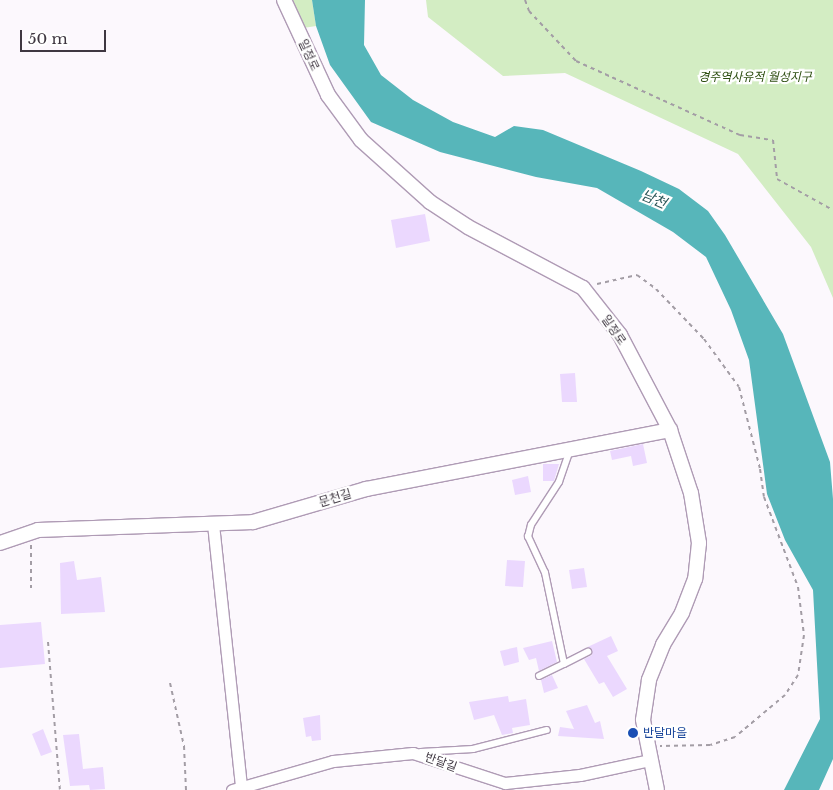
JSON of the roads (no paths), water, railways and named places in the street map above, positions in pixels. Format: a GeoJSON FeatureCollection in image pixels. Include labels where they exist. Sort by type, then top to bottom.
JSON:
{"type":"FeatureCollection","features":[{"type":"Feature","properties":{"kind":"street","name":"일정로"},"geometry":{"type":"LineString","coordinates":[[284,0],[328,95],[360,140],[430,202],[468,227],[582,288],[620,336],[670,430],[691,493],[699,543],[695,579],[682,613],[663,644],[649,680],[643,720],[655,785]]}},
{"type":"Feature","properties":{"kind":"street","name":"문천길"},"geometry":{"type":"LineString","coordinates":[[0,543],[31,532],[253,522],[366,489],[670,430]]}},
{"type":"Feature","properties":{"kind":"street"},"geometry":{"type":"LineString","coordinates":[[212,524],[236,789]]}},
{"type":"Feature","properties":{"kind":"street","name":"반달길"},"geometry":{"type":"LineString","coordinates":[[236,789],[333,761],[413,753],[505,783],[580,775],[649,753]]}},
{"type":"Feature","properties":{"kind":"lane"},"geometry":{"type":"LineString","coordinates":[[564,664],[545,573],[528,537],[531,525],[559,482],[570,448]]}},
{"type":"Feature","properties":{"kind":"lane"},"geometry":{"type":"LineString","coordinates":[[539,676],[588,652]]}},
{"type":"Feature","properties":{"kind":"lane"},"geometry":{"type":"LineString","coordinates":[[413,753],[473,749],[547,730]]}},
{"type":"Feature","properties":{"kind":"water","name":"남천"},"geometry":{"type":"Polygon","coordinates":[[[312,0],[365,0],[364,45],[381,75],[413,100],[453,122],[495,137],[514,126],[543,130],[641,171],[679,189],[708,211],[725,235],[783,334],[830,462],[833,499],[833,759],[819,790],[784,790],[820,719],[813,590],[785,540],[767,494],[749,360],[731,310],[706,257],[673,232],[597,188],[536,177],[440,152],[371,122],[330,65],[316,26],[312,0]]]}},
{"type":"Feature","properties":{"kind":"place","name":"반달마을"},"geometry":{"type":"Point","coordinates":[633,733]}},
{"type":"Feature","properties":{"kind":"park label","name":"경주역사유적 월성지구"},"geometry":{"type":"Point","coordinates":[755,77]}}]}
